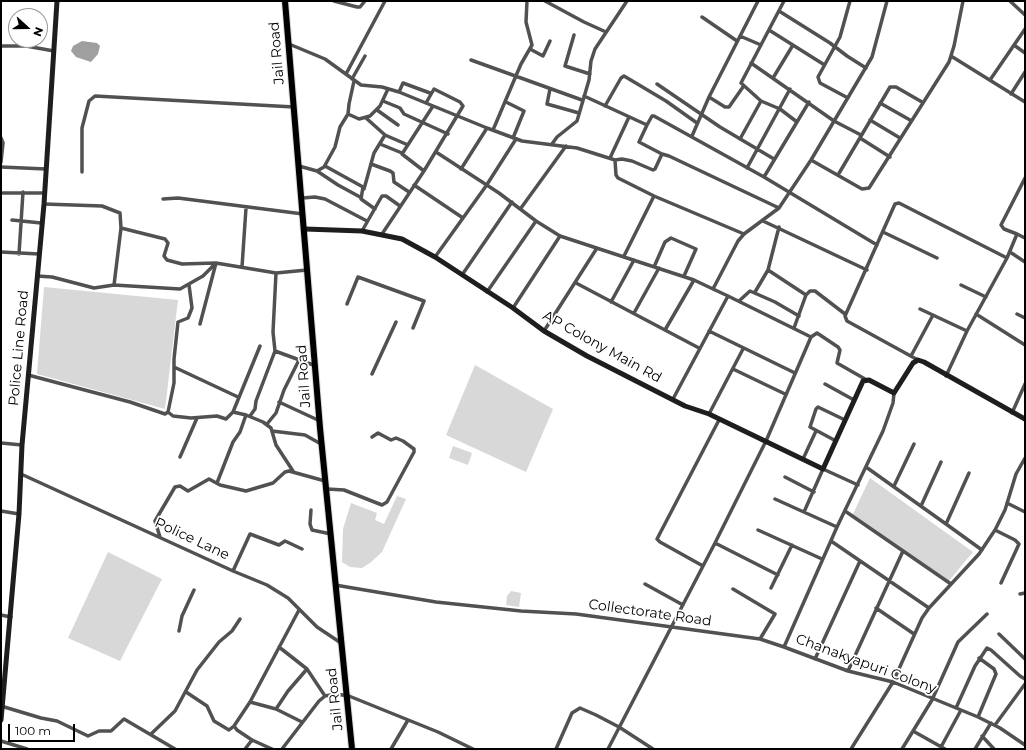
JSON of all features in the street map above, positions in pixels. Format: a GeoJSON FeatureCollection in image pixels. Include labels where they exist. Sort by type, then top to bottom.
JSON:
{"type":"FeatureCollection","features":[{"type":"Feature","properties":{"kind":"main road","name":"Jail Road"},"geometry":{"type":"LineString","coordinates":[[285,1],[300,166],[322,445],[335,586],[348,696],[352,749]]}},
{"type":"Feature","properties":{"kind":"street","name":"Police Line Road"},"geometry":{"type":"LineString","coordinates":[[1,720],[19,514],[22,445],[41,223],[44,204],[58,1]]}},
{"type":"Feature","properties":{"kind":"street"},"geometry":{"type":"LineString","coordinates":[[334,1],[357,8],[360,7],[365,1]]}},
{"type":"Feature","properties":{"kind":"street"},"geometry":{"type":"LineString","coordinates":[[346,74],[384,1]]}},
{"type":"Feature","properties":{"kind":"street"},"geometry":{"type":"LineString","coordinates":[[493,130],[532,42],[525,16],[527,1]]}},
{"type":"Feature","properties":{"kind":"street"},"geometry":{"type":"LineString","coordinates":[[546,1],[584,22],[606,32]]}},
{"type":"Feature","properties":{"kind":"street"},"geometry":{"type":"LineString","coordinates":[[552,144],[557,137],[577,121],[590,74],[592,55],[627,1]]}},
{"type":"Feature","properties":{"kind":"street"},"geometry":{"type":"LineString","coordinates":[[692,136],[709,97],[757,2],[752,1]]}},
{"type":"Feature","properties":{"kind":"street"},"geometry":{"type":"LineString","coordinates":[[784,1],[741,81],[743,87],[761,101],[780,109],[798,122]]}},
{"type":"Feature","properties":{"kind":"street"},"geometry":{"type":"LineString","coordinates":[[848,98],[818,81],[818,75],[842,33],[850,1]]}},
{"type":"Feature","properties":{"kind":"street"},"geometry":{"type":"LineString","coordinates":[[713,289],[738,241],[744,234],[779,208],[812,160],[866,68],[879,34],[887,1]]}},
{"type":"Feature","properties":{"kind":"street"},"geometry":{"type":"LineString","coordinates":[[812,160],[862,190],[867,190],[890,157],[910,120],[951,56],[962,1]]}},
{"type":"Feature","properties":{"kind":"street"},"geometry":{"type":"LineString","coordinates":[[1010,1],[1025,15]]}},
{"type":"Feature","properties":{"kind":"street"},"geometry":{"type":"LineString","coordinates":[[779,11],[835,46],[847,56],[866,68]]}},
{"type":"Feature","properties":{"kind":"street"},"geometry":{"type":"LineString","coordinates":[[702,17],[737,41]]}},
{"type":"Feature","properties":{"kind":"street"},"geometry":{"type":"LineString","coordinates":[[990,80],[1025,29]]}},
{"type":"Feature","properties":{"kind":"street"},"geometry":{"type":"LineString","coordinates":[[769,30],[823,64]]}},
{"type":"Feature","properties":{"kind":"street"},"geometry":{"type":"LineString","coordinates":[[574,35],[565,66],[590,74]]}},
{"type":"Feature","properties":{"kind":"street"},"geometry":{"type":"LineString","coordinates":[[740,36],[761,45]]}},
{"type":"Feature","properties":{"kind":"street"},"geometry":{"type":"LineString","coordinates":[[530,49],[543,56],[550,41]]}},
{"type":"Feature","properties":{"kind":"street"},"geometry":{"type":"LineString","coordinates":[[289,44],[325,59],[353,80],[366,86],[399,92],[514,138],[531,143],[566,146],[615,160],[627,159],[654,170],[662,154]]}},
{"type":"Feature","properties":{"kind":"street"},"geometry":{"type":"LineString","coordinates":[[773,78],[793,45]]}},
{"type":"Feature","properties":{"kind":"street"},"geometry":{"type":"LineString","coordinates":[[1014,45],[1025,53]]}},
{"type":"Feature","properties":{"kind":"street"},"geometry":{"type":"LineString","coordinates":[[1,46],[26,46],[54,51]]}},
{"type":"Feature","properties":{"kind":"street"},"geometry":{"type":"LineString","coordinates":[[317,171],[325,166],[335,147],[340,127],[348,114],[348,104],[353,80],[365,56]]}},
{"type":"Feature","properties":{"kind":"street"},"geometry":{"type":"LineString","coordinates":[[951,56],[1025,102]]}},
{"type":"Feature","properties":{"kind":"street"},"geometry":{"type":"LineString","coordinates":[[471,60],[550,89],[605,106],[647,125]]}},
{"type":"Feature","properties":{"kind":"street"},"geometry":{"type":"LineString","coordinates":[[751,63],[810,102],[834,121],[890,157]]}},
{"type":"Feature","properties":{"kind":"street"},"geometry":{"type":"LineString","coordinates":[[1011,94],[1025,72]]}},
{"type":"Feature","properties":{"kind":"street"},"geometry":{"type":"LineString","coordinates":[[605,106],[621,78],[624,76],[666,101],[697,123]]}},
{"type":"Feature","properties":{"kind":"street"},"geometry":{"type":"LineString","coordinates":[[399,92],[403,82],[430,93]]}},
{"type":"Feature","properties":{"kind":"street"},"geometry":{"type":"LineString","coordinates":[[657,84],[679,97],[702,115],[774,159]]}},
{"type":"Feature","properties":{"kind":"street"},"geometry":{"type":"LineString","coordinates":[[838,175],[889,88],[893,86],[922,102]]}},
{"type":"Feature","properties":{"kind":"street"},"geometry":{"type":"LineString","coordinates":[[709,97],[725,107],[729,107],[743,87]]}},
{"type":"Feature","properties":{"kind":"street"},"geometry":{"type":"LineString","coordinates":[[348,114],[359,119],[366,118],[378,110],[388,89]]}},
{"type":"Feature","properties":{"kind":"street"},"geometry":{"type":"LineString","coordinates":[[382,234],[463,109],[463,104],[436,89],[432,90],[426,103]]}},
{"type":"Feature","properties":{"kind":"street"},"geometry":{"type":"LineString","coordinates":[[550,89],[547,104],[579,113]]}},
{"type":"Feature","properties":{"kind":"street"},"geometry":{"type":"LineString","coordinates":[[747,168],[790,89]]}},
{"type":"Feature","properties":{"kind":"street"},"geometry":{"type":"LineString","coordinates":[[82,172],[82,128],[89,101],[95,96],[294,106]]}},
{"type":"Feature","properties":{"kind":"street"},"geometry":{"type":"LineString","coordinates":[[383,101],[400,108],[404,114],[448,134]]}},
{"type":"Feature","properties":{"kind":"street"},"geometry":{"type":"LineString","coordinates":[[740,138],[761,101]]}},
{"type":"Feature","properties":{"kind":"street"},"geometry":{"type":"LineString","coordinates":[[435,257],[486,186],[514,138],[524,111],[506,102]]}},
{"type":"Feature","properties":{"kind":"street"},"geometry":{"type":"LineString","coordinates":[[764,177],[810,102]]}},
{"type":"Feature","properties":{"kind":"street"},"geometry":{"type":"LineString","coordinates":[[880,103],[910,120]]}},
{"type":"Feature","properties":{"kind":"street"},"geometry":{"type":"LineString","coordinates":[[402,153],[433,106]]}},
{"type":"Feature","properties":{"kind":"street"},"geometry":{"type":"LineString","coordinates":[[378,110],[398,125]]}},
{"type":"Feature","properties":{"kind":"street"},"geometry":{"type":"LineString","coordinates":[[779,208],[639,142],[652,116],[692,136],[764,177],[877,245]]}},
{"type":"Feature","properties":{"kind":"street"},"geometry":{"type":"LineString","coordinates":[[610,158],[629,117]]}},
{"type":"Feature","properties":{"kind":"street"},"geometry":{"type":"LineString","coordinates":[[366,118],[385,135],[408,145]]}},
{"type":"Feature","properties":{"kind":"street"},"geometry":{"type":"LineString","coordinates":[[870,120],[900,138]]}},
{"type":"Feature","properties":{"kind":"street"},"geometry":{"type":"LineString","coordinates":[[461,169],[487,128]]}},
{"type":"Feature","properties":{"kind":"street"},"geometry":{"type":"LineString","coordinates":[[360,197],[364,189],[374,153],[385,135]]}},
{"type":"Feature","properties":{"kind":"street"},"geometry":{"type":"LineString","coordinates":[[1,138],[3,142],[1,162]]}},
{"type":"Feature","properties":{"kind":"street"},"geometry":{"type":"LineString","coordinates":[[380,144],[402,153],[403,156],[424,171]]}},
{"type":"Feature","properties":{"kind":"street"},"geometry":{"type":"LineString","coordinates":[[521,208],[566,146]]}},
{"type":"Feature","properties":{"kind":"street"},"geometry":{"type":"LineString","coordinates":[[436,152],[521,208],[536,221],[560,236],[694,280],[740,301],[811,337]]}},
{"type":"Feature","properties":{"kind":"street"},"geometry":{"type":"LineString","coordinates":[[615,160],[615,172],[618,178],[654,196],[744,234]]}},
{"type":"Feature","properties":{"kind":"street"},"geometry":{"type":"LineString","coordinates":[[371,164],[393,172],[394,182],[409,192]]}},
{"type":"Feature","properties":{"kind":"street"},"geometry":{"type":"LineString","coordinates":[[300,166],[317,171],[360,197],[375,209]]}},
{"type":"Feature","properties":{"kind":"street"},"geometry":{"type":"LineString","coordinates":[[325,166],[364,189]]}},
{"type":"Feature","properties":{"kind":"street"},"geometry":{"type":"LineString","coordinates":[[1,167],[46,169]]}},
{"type":"Feature","properties":{"kind":"street"},"geometry":{"type":"LineString","coordinates":[[1025,178],[1001,225],[1004,229],[1025,238]]}},
{"type":"Feature","properties":{"kind":"street"},"geometry":{"type":"LineString","coordinates":[[414,185],[462,218]]}},
{"type":"Feature","properties":{"kind":"street"},"geometry":{"type":"LineString","coordinates":[[1020,188],[1025,191]]}},
{"type":"Feature","properties":{"kind":"street"},"geometry":{"type":"LineString","coordinates":[[19,254],[23,192]]}},
{"type":"Feature","properties":{"kind":"street"},"geometry":{"type":"LineString","coordinates":[[1,193],[44,193]]}},
{"type":"Feature","properties":{"kind":"street"},"geometry":{"type":"LineString","coordinates":[[362,231],[384,196],[400,206]]}},
{"type":"Feature","properties":{"kind":"street"},"geometry":{"type":"LineString","coordinates":[[624,256],[654,196]]}},
{"type":"Feature","properties":{"kind":"street"},"geometry":{"type":"LineString","coordinates":[[302,198],[315,197],[325,200],[367,221]]}},
{"type":"Feature","properties":{"kind":"street"},"geometry":{"type":"LineString","coordinates":[[163,199],[178,198],[304,215]]}},
{"type":"Feature","properties":{"kind":"street"},"geometry":{"type":"LineString","coordinates":[[462,275],[512,202]]}},
{"type":"Feature","properties":{"kind":"street"},"geometry":{"type":"LineString","coordinates":[[1007,258],[899,203],[895,204],[867,270],[845,314],[845,319],[1025,420]]}},
{"type":"Feature","properties":{"kind":"street"},"geometry":{"type":"LineString","coordinates":[[44,204],[102,206],[120,212],[121,228],[114,285]]}},
{"type":"Feature","properties":{"kind":"street"},"geometry":{"type":"LineString","coordinates":[[242,267],[246,208]]}},
{"type":"Feature","properties":{"kind":"street"},"geometry":{"type":"LineString","coordinates":[[12,220],[41,223]]}},
{"type":"Feature","properties":{"kind":"street"},"geometry":{"type":"LineString","coordinates":[[487,292],[536,221]]}},
{"type":"Feature","properties":{"kind":"street"},"geometry":{"type":"LineString","coordinates":[[763,221],[779,227],[867,270]]}},
{"type":"Feature","properties":{"kind":"street"},"geometry":{"type":"LineString","coordinates":[[755,292],[768,270],[779,227]]}},
{"type":"Feature","properties":{"kind":"street"},"geometry":{"type":"LineString","coordinates":[[121,228],[165,239],[168,243],[164,256],[167,260],[182,264],[216,263],[276,273],[308,270]]}},
{"type":"Feature","properties":{"kind":"street","name":"AP Colony Main Rd"},"geometry":{"type":"LineString","coordinates":[[305,229],[362,231],[402,239],[435,257],[513,308],[544,331],[587,356],[672,399],[709,414],[823,469]]}},
{"type":"Feature","properties":{"kind":"street"},"geometry":{"type":"LineString","coordinates":[[883,232],[937,258]]}},
{"type":"Feature","properties":{"kind":"street"},"geometry":{"type":"LineString","coordinates":[[946,376],[967,331],[1010,252],[1017,234]]}},
{"type":"Feature","properties":{"kind":"street"},"geometry":{"type":"LineString","coordinates":[[513,308],[560,236]]}},
{"type":"Feature","properties":{"kind":"street"},"geometry":{"type":"LineString","coordinates":[[654,267],[666,242],[671,238],[696,249],[684,276]]}},
{"type":"Feature","properties":{"kind":"street"},"geometry":{"type":"LineString","coordinates":[[544,331],[597,248]]}},
{"type":"Feature","properties":{"kind":"street"},"geometry":{"type":"LineString","coordinates":[[1,252],[39,254]]}},
{"type":"Feature","properties":{"kind":"street"},"geometry":{"type":"LineString","coordinates":[[1010,252],[1025,262]]}},
{"type":"Feature","properties":{"kind":"street"},"geometry":{"type":"LineString","coordinates":[[611,302],[634,260]]}},
{"type":"Feature","properties":{"kind":"street"},"geometry":{"type":"LineString","coordinates":[[37,276],[52,277],[94,288],[114,285],[180,289],[203,276],[216,263]]}},
{"type":"Feature","properties":{"kind":"street"},"geometry":{"type":"LineString","coordinates":[[200,324],[216,263]]}},
{"type":"Feature","properties":{"kind":"street"},"geometry":{"type":"LineString","coordinates":[[634,314],[659,268]]}},
{"type":"Feature","properties":{"kind":"street"},"geometry":{"type":"LineString","coordinates":[[768,270],[806,295]]}},
{"type":"Feature","properties":{"kind":"street"},"geometry":{"type":"LineString","coordinates":[[250,416],[255,409],[256,401],[275,351],[273,332],[276,273]]}},
{"type":"Feature","properties":{"kind":"street"},"geometry":{"type":"LineString","coordinates":[[347,304],[358,277],[424,301],[413,328]]}},
{"type":"Feature","properties":{"kind":"street"},"geometry":{"type":"LineString","coordinates":[[665,330],[694,280]]}},
{"type":"Feature","properties":{"kind":"street"},"geometry":{"type":"LineString","coordinates":[[576,283],[699,348]]}},
{"type":"Feature","properties":{"kind":"street"},"geometry":{"type":"LineString","coordinates":[[168,412],[174,383],[178,322],[188,318],[192,308],[189,285]]}},
{"type":"Feature","properties":{"kind":"street"},"geometry":{"type":"LineString","coordinates":[[961,285],[986,297]]}},
{"type":"Feature","properties":{"kind":"street"},"geometry":{"type":"LineString","coordinates":[[794,328],[806,295],[810,291],[815,291],[845,314]]}},
{"type":"Feature","properties":{"kind":"street"},"geometry":{"type":"LineString","coordinates":[[740,301],[747,292],[755,292],[780,304],[799,316]]}},
{"type":"Feature","properties":{"kind":"street"},"geometry":{"type":"LineString","coordinates":[[672,399],[728,296]]}},
{"type":"Feature","properties":{"kind":"street"},"geometry":{"type":"LineString","coordinates":[[920,309],[967,331]]}},
{"type":"Feature","properties":{"kind":"street"},"geometry":{"type":"LineString","coordinates":[[976,314],[1025,345]]}},
{"type":"Feature","properties":{"kind":"street"},"geometry":{"type":"LineString","coordinates":[[1017,314],[1025,318]]}},
{"type":"Feature","properties":{"kind":"street"},"geometry":{"type":"LineString","coordinates":[[911,356],[933,315]]}},
{"type":"Feature","properties":{"kind":"street"},"geometry":{"type":"LineString","coordinates":[[372,374],[396,322]]}},
{"type":"Feature","properties":{"kind":"street"},"geometry":{"type":"LineString","coordinates":[[709,331],[743,349],[795,373]]}},
{"type":"Feature","properties":{"kind":"street"},"geometry":{"type":"LineString","coordinates":[[608,749],[618,727],[672,627],[766,441],[785,394],[811,337],[818,333],[840,350],[837,363],[894,393]]}},
{"type":"Feature","properties":{"kind":"street"},"geometry":{"type":"LineString","coordinates":[[168,412],[173,416],[196,418],[217,416],[226,419],[232,412],[260,346]]}},
{"type":"Feature","properties":{"kind":"street"},"geometry":{"type":"LineString","coordinates":[[709,414],[743,349]]}},
{"type":"Feature","properties":{"kind":"street"},"geometry":{"type":"LineString","coordinates":[[275,351],[316,366]]}},
{"type":"Feature","properties":{"kind":"street"},"geometry":{"type":"LineString","coordinates":[[267,424],[276,413],[279,402],[299,360]]}},
{"type":"Feature","properties":{"kind":"street"},"geometry":{"type":"LineString","coordinates":[[784,647],[822,559],[846,511],[889,415],[894,393],[913,363],[918,360]]}},
{"type":"Feature","properties":{"kind":"street"},"geometry":{"type":"LineString","coordinates":[[174,367],[238,397]]}},
{"type":"Feature","properties":{"kind":"street"},"geometry":{"type":"LineString","coordinates":[[733,369],[785,394]]}},
{"type":"Feature","properties":{"kind":"street"},"geometry":{"type":"LineString","coordinates":[[28,375],[130,402],[165,414],[168,412]]}},
{"type":"Feature","properties":{"kind":"street"},"geometry":{"type":"LineString","coordinates":[[804,512],[854,400],[865,379]]}},
{"type":"Feature","properties":{"kind":"street"},"geometry":{"type":"LineString","coordinates":[[826,384],[854,400]]}},
{"type":"Feature","properties":{"kind":"street"},"geometry":{"type":"LineString","coordinates":[[1012,413],[1025,384]]}},
{"type":"Feature","properties":{"kind":"street"},"geometry":{"type":"LineString","coordinates":[[279,402],[320,421]]}},
{"type":"Feature","properties":{"kind":"street"},"geometry":{"type":"LineString","coordinates":[[836,441],[816,431],[809,425],[817,407],[845,420]]}},
{"type":"Feature","properties":{"kind":"street"},"geometry":{"type":"LineString","coordinates":[[232,412],[250,416],[267,424],[272,431],[276,445],[293,471]]}},
{"type":"Feature","properties":{"kind":"street"},"geometry":{"type":"LineString","coordinates":[[217,483],[233,442],[240,432],[246,415]]}},
{"type":"Feature","properties":{"kind":"street"},"geometry":{"type":"LineString","coordinates":[[180,456],[196,418]]}},
{"type":"Feature","properties":{"kind":"street"},"geometry":{"type":"LineString","coordinates":[[703,566],[657,539],[719,420]]}},
{"type":"Feature","properties":{"kind":"street"},"geometry":{"type":"LineString","coordinates":[[272,431],[305,435],[322,445]]}},
{"type":"Feature","properties":{"kind":"street"},"geometry":{"type":"LineString","coordinates":[[803,459],[816,431]]}},
{"type":"Feature","properties":{"kind":"street"},"geometry":{"type":"LineString","coordinates":[[326,489],[344,490],[382,505],[387,502],[414,452],[414,449],[396,438],[390,440],[378,433],[372,437]]}},
{"type":"Feature","properties":{"kind":"street"},"geometry":{"type":"LineString","coordinates":[[1,443],[22,445]]}},
{"type":"Feature","properties":{"kind":"street"},"geometry":{"type":"LineString","coordinates":[[894,486],[914,444]]}},
{"type":"Feature","properties":{"kind":"street"},"geometry":{"type":"LineString","coordinates":[[851,749],[893,682],[914,634],[929,608],[982,550],[995,530],[1007,503],[1012,485],[1023,465],[1025,458]]}},
{"type":"Feature","properties":{"kind":"street"},"geometry":{"type":"LineString","coordinates":[[921,506],[941,462]]}},
{"type":"Feature","properties":{"kind":"street"},"geometry":{"type":"LineString","coordinates":[[866,467],[982,550]]}},
{"type":"Feature","properties":{"kind":"street"},"geometry":{"type":"LineString","coordinates":[[823,469],[858,485]]}},
{"type":"Feature","properties":{"kind":"street"},"geometry":{"type":"LineString","coordinates":[[160,537],[155,521],[175,487],[180,486],[188,491],[209,479],[246,492],[273,483],[285,472],[293,471],[326,481]]}},
{"type":"Feature","properties":{"kind":"street"},"geometry":{"type":"LineString","coordinates":[[946,524],[969,473]]}},
{"type":"Feature","properties":{"kind":"street","name":"Police Lane"},"geometry":{"type":"LineString","coordinates":[[21,474],[279,591],[323,631],[341,643]]}},
{"type":"Feature","properties":{"kind":"street"},"geometry":{"type":"LineString","coordinates":[[785,477],[814,492]]}},
{"type":"Feature","properties":{"kind":"street"},"geometry":{"type":"LineString","coordinates":[[775,499],[837,528]]}},
{"type":"Feature","properties":{"kind":"street"},"geometry":{"type":"LineString","coordinates":[[1007,503],[1025,512]]}},
{"type":"Feature","properties":{"kind":"street"},"geometry":{"type":"LineString","coordinates":[[311,510],[310,524],[312,530],[331,534]]}},
{"type":"Feature","properties":{"kind":"street"},"geometry":{"type":"LineString","coordinates":[[1,511],[19,514]]}},
{"type":"Feature","properties":{"kind":"street"},"geometry":{"type":"LineString","coordinates":[[846,511],[951,584]]}},
{"type":"Feature","properties":{"kind":"street"},"geometry":{"type":"LineString","coordinates":[[758,530],[822,559]]}},
{"type":"Feature","properties":{"kind":"street"},"geometry":{"type":"LineString","coordinates":[[995,530],[1015,540],[1019,544],[1001,583]]}},
{"type":"Feature","properties":{"kind":"street"},"geometry":{"type":"LineString","coordinates":[[233,571],[250,534],[278,545],[285,541],[302,548]]}},
{"type":"Feature","properties":{"kind":"street"},"geometry":{"type":"LineString","coordinates":[[831,541],[929,608]]}},
{"type":"Feature","properties":{"kind":"street"},"geometry":{"type":"LineString","coordinates":[[715,543],[778,574]]}},
{"type":"Feature","properties":{"kind":"street"},"geometry":{"type":"LineString","coordinates":[[771,588],[792,545]]}},
{"type":"Feature","properties":{"kind":"street"},"geometry":{"type":"LineString","coordinates":[[848,670],[904,551]]}},
{"type":"Feature","properties":{"kind":"street"},"geometry":{"type":"LineString","coordinates":[[815,659],[860,561]]}},
{"type":"Feature","properties":{"kind":"street"},"geometry":{"type":"LineString","coordinates":[[645,584],[683,605]]}},
{"type":"Feature","properties":{"kind":"street","name":"Collectorate Road"},"geometry":{"type":"LineString","coordinates":[[335,586],[436,602],[521,611],[576,614],[672,627],[760,639],[784,647]]}},
{"type":"Feature","properties":{"kind":"street"},"geometry":{"type":"LineString","coordinates":[[733,589],[774,614],[760,639]]}},
{"type":"Feature","properties":{"kind":"street"},"geometry":{"type":"LineString","coordinates":[[179,631],[182,616],[194,590]]}},
{"type":"Feature","properties":{"kind":"street"},"geometry":{"type":"LineString","coordinates":[[1020,594],[1025,593]]}},
{"type":"Feature","properties":{"kind":"street"},"geometry":{"type":"LineString","coordinates":[[876,608],[914,634]]}},
{"type":"Feature","properties":{"kind":"street"},"geometry":{"type":"LineString","coordinates":[[186,692],[207,706],[214,721],[228,730],[234,726],[250,702],[299,610]]}},
{"type":"Feature","properties":{"kind":"street"},"geometry":{"type":"LineString","coordinates":[[902,749],[932,700],[958,642],[987,614]]}},
{"type":"Feature","properties":{"kind":"street"},"geometry":{"type":"LineString","coordinates":[[1,615],[11,617]]}},
{"type":"Feature","properties":{"kind":"street"},"geometry":{"type":"LineString","coordinates":[[150,734],[175,711],[196,670],[219,642],[232,631],[240,619]]}},
{"type":"Feature","properties":{"kind":"street"},"geometry":{"type":"LineString","coordinates":[[999,634],[1025,659]]}},
{"type":"Feature","properties":{"kind":"street"},"geometry":{"type":"LineString","coordinates":[[279,647],[307,669],[325,696]]}},
{"type":"Feature","properties":{"kind":"street","name":"Chanakyapuri Colony"},"geometry":{"type":"LineString","coordinates":[[784,647],[848,670],[893,682],[932,700],[956,708],[995,725],[1025,745]]}},
{"type":"Feature","properties":{"kind":"street"},"geometry":{"type":"LineString","coordinates":[[956,708],[979,658],[985,650],[989,648],[1020,676],[1025,678]]}},
{"type":"Feature","properties":{"kind":"street"},"geometry":{"type":"LineString","coordinates":[[978,717],[996,674],[994,669],[979,658]]}},
{"type":"Feature","properties":{"kind":"street"},"geometry":{"type":"LineString","coordinates":[[276,709],[288,691],[307,669]]}},
{"type":"Feature","properties":{"kind":"street"},"geometry":{"type":"LineString","coordinates":[[995,725],[1025,684]]}},
{"type":"Feature","properties":{"kind":"street"},"geometry":{"type":"LineString","coordinates":[[282,749],[302,722],[325,696],[336,694],[348,696],[408,720],[472,749]]}},
{"type":"Feature","properties":{"kind":"street"},"geometry":{"type":"LineString","coordinates":[[250,702],[276,709],[302,722]]}},
{"type":"Feature","properties":{"kind":"street"},"geometry":{"type":"LineString","coordinates":[[2,707],[57,720],[88,736],[99,731],[111,731],[124,719],[175,749]]}},
{"type":"Feature","properties":{"kind":"street"},"geometry":{"type":"LineString","coordinates":[[556,749],[569,718],[576,709],[585,709],[618,727],[653,749]]}},
{"type":"Feature","properties":{"kind":"street"},"geometry":{"type":"LineString","coordinates":[[941,747],[961,710]]}},
{"type":"Feature","properties":{"kind":"street"},"geometry":{"type":"LineString","coordinates":[[391,749],[408,720]]}},
{"type":"Feature","properties":{"kind":"street"},"geometry":{"type":"LineString","coordinates":[[975,749],[990,723]]}},
{"type":"Feature","properties":{"kind":"street"},"geometry":{"type":"LineString","coordinates":[[234,726],[236,730],[252,740],[272,749]]}},
{"type":"Feature","properties":{"kind":"street"},"geometry":{"type":"LineString","coordinates":[[913,731],[945,749]]}},
{"type":"Feature","properties":{"kind":"street"},"geometry":{"type":"LineString","coordinates":[[982,736],[994,749]]}},
{"type":"Feature","properties":{"kind":"street"},"geometry":{"type":"LineString","coordinates":[[245,749],[252,740]]}},
{"type":"Feature","properties":{"kind":"street"},"geometry":{"type":"LineString","coordinates":[[1,741],[27,749]]}},
{"type":"Feature","properties":{"kind":"shaded area"},"geometry":{"type":"Polygon","coordinates":[[[82,41],[97,43],[100,46],[98,54],[91,62],[76,57],[71,51],[73,46],[82,41]]]}},
{"type":"Feature","properties":{"kind":"shaded area"},"geometry":{"type":"Polygon","coordinates":[[[44,287],[178,300],[165,409],[37,374],[44,287]]]}},
{"type":"Feature","properties":{"kind":"shaded area"},"geometry":{"type":"Polygon","coordinates":[[[475,365],[553,409],[526,472],[446,435],[475,365]]]}},
{"type":"Feature","properties":{"kind":"shaded area"},"geometry":{"type":"Polygon","coordinates":[[[453,446],[472,453],[468,465],[449,458],[453,446]]]}},
{"type":"Feature","properties":{"kind":"shaded area"},"geometry":{"type":"Polygon","coordinates":[[[870,478],[973,552],[948,582],[852,516],[870,478]]]}},
{"type":"Feature","properties":{"kind":"shaded area"},"geometry":{"type":"Polygon","coordinates":[[[397,496],[406,499],[382,552],[362,568],[350,567],[342,562],[343,529],[351,503],[377,513],[375,520],[384,524],[397,496]]]}},
{"type":"Feature","properties":{"kind":"shaded area"},"geometry":{"type":"Polygon","coordinates":[[[108,552],[162,579],[120,661],[68,638],[108,552]]]}},
{"type":"Feature","properties":{"kind":"shaded area"},"geometry":{"type":"Polygon","coordinates":[[[511,591],[521,593],[519,607],[506,605],[507,596],[511,591]]]}}]}
